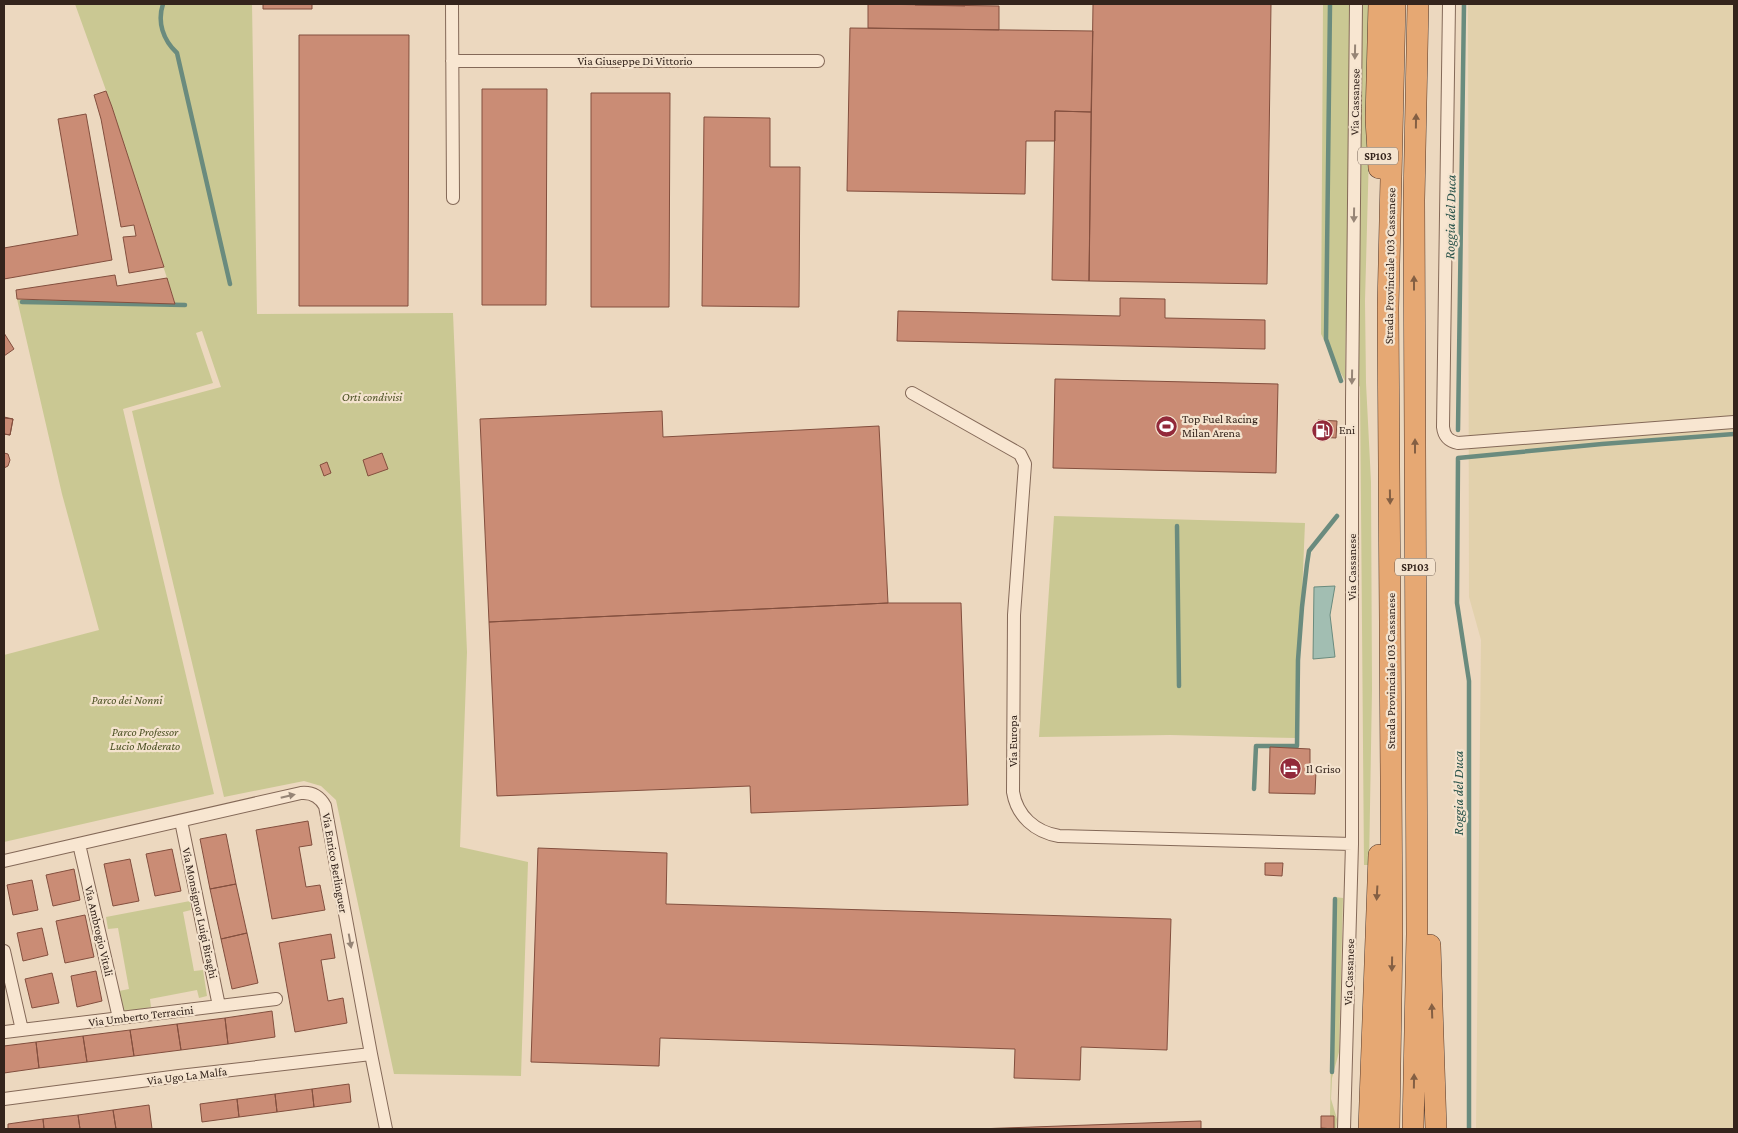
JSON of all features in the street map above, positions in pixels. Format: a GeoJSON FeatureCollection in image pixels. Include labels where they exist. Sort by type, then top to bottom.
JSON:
{"type":"FeatureCollection","features":[{"type":"Feature","properties":{"kind":"highway","name":"SP103"},"geometry":{"type":"LineString","coordinates":[[1379,4],[1376,119],[1388,308]]}},
{"type":"Feature","properties":{"kind":"highway","name":"Strada Provinciale 103 Cassanese"},"geometry":{"type":"LineString","coordinates":[[1389,1129],[1392,934],[1388,308],[1395,4]]}},
{"type":"Feature","properties":{"kind":"highway","name":"Strada Provinciale 103 Cassanese"},"geometry":{"type":"LineString","coordinates":[[1413,1129],[1417,934],[1414,200],[1418,4]]}},
{"type":"Feature","properties":{"kind":"highway","name":"SP103"},"geometry":{"type":"LineString","coordinates":[[1415,473],[1427,598],[1429,906],[1436,1129]]}},
{"type":"Feature","properties":{"kind":"highway","name":"SP103"},"geometry":{"type":"LineString","coordinates":[[1369,1129],[1376,903],[1391,617]]}},
{"type":"Feature","properties":{"kind":"street"},"geometry":{"type":"LineString","coordinates":[[452,4],[453,198]]}},
{"type":"Feature","properties":{"kind":"street","name":"Via Cassanese"},"geometry":{"type":"LineString","coordinates":[[1344,1129],[1352,844],[1352,401],[1356,4]]}},
{"type":"Feature","properties":{"kind":"street"},"geometry":{"type":"LineString","coordinates":[[1448,4],[1443,427],[1446,438],[1451,442],[1465,443],[1734,422]]}},
{"type":"Feature","properties":{"kind":"street","name":"Via Giuseppe Di Vittorio"},"geometry":{"type":"LineString","coordinates":[[452,61],[818,61]]}},
{"type":"Feature","properties":{"kind":"street","name":"Via Europa"},"geometry":{"type":"LineString","coordinates":[[912,393],[1020,454],[1024,460],[1026,472],[1014,615],[1013,792],[1019,811],[1028,822],[1043,832],[1059,836],[1352,844]]}},
{"type":"Feature","properties":{"kind":"street","name":"Via Enrico Berlinguer"},"geometry":{"type":"LineString","coordinates":[[4,861],[304,793],[314,795],[324,804],[386,1129]]}},
{"type":"Feature","properties":{"kind":"street","name":"Via Monsignor Luigi Biraghi"},"geometry":{"type":"LineString","coordinates":[[181,821],[219,1006]]}},
{"type":"Feature","properties":{"kind":"street","name":"Via Ambrogio Vitali"},"geometry":{"type":"LineString","coordinates":[[80,844],[119,1018]]}},
{"type":"Feature","properties":{"kind":"street"},"geometry":{"type":"LineString","coordinates":[[4,951],[22,1030]]}},
{"type":"Feature","properties":{"kind":"street","name":"Via Umberto Terracini"},"geometry":{"type":"LineString","coordinates":[[5,1032],[276,999]]}},
{"type":"Feature","properties":{"kind":"street","name":"Via Ugo La Malfa"},"geometry":{"type":"LineString","coordinates":[[4,1099],[178,1076],[371,1054]]}},
{"type":"Feature","properties":{"kind":"shaded area"},"geometry":{"type":"Polygon","coordinates":[[[1468,4],[1734,4],[1734,1129],[1476,1129],[1481,640],[1469,597],[1468,4]]]}},
{"type":"Feature","properties":{"kind":"shaded area"},"geometry":{"type":"Polygon","coordinates":[[[1335,586],[1330,615],[1335,657],[1313,659],[1314,587],[1335,586]]]}},
{"type":"Feature","properties":{"kind":"green space"},"geometry":{"type":"Polygon","coordinates":[[[75,4],[252,4],[257,314],[453,313],[467,652],[460,847],[528,862],[521,1076],[394,1074],[336,800],[321,786],[304,781],[224,797],[132,411],[221,387],[202,331],[196,333],[213,383],[123,409],[214,794],[4,842],[4,655],[99,630],[62,494],[17,299],[175,303],[112,107],[75,4]]]}},
{"type":"Feature","properties":{"kind":"green space"},"geometry":{"type":"Polygon","coordinates":[[[1323,4],[1351,4],[1345,381],[1321,334],[1323,4]]]}},
{"type":"Feature","properties":{"kind":"green space"},"geometry":{"type":"Polygon","coordinates":[[[1362,4],[1373,4],[1365,301],[1366,383],[1371,482],[1372,690],[1369,865],[1364,865],[1360,387],[1355,380],[1362,4]]]}},
{"type":"Feature","properties":{"kind":"green space"},"geometry":{"type":"Polygon","coordinates":[[[1054,516],[1305,523],[1296,738],[1170,735],[1039,737],[1054,516]]]}},
{"type":"Feature","properties":{"kind":"green space"},"geometry":{"type":"Polygon","coordinates":[[[1334,897],[1343,898],[1339,1052],[1332,1078],[1331,1099],[1337,1119],[1336,1129],[1334,1129],[1334,1116],[1330,1116],[1334,897]]]}},
{"type":"Feature","properties":{"kind":"green space"},"geometry":{"type":"Polygon","coordinates":[[[190,901],[191,910],[183,912],[194,971],[203,970],[207,996],[199,998],[197,990],[150,999],[151,1007],[123,1013],[119,991],[129,989],[118,928],[108,929],[106,917],[190,901]]]}},
{"type":"Feature","properties":{"kind":"building"},"geometry":{"type":"Polygon","coordinates":[[[263,4],[312,4],[312,9],[263,9],[263,4]]]}},
{"type":"Feature","properties":{"kind":"building"},"geometry":{"type":"Polygon","coordinates":[[[868,4],[999,6],[999,30],[868,28],[868,4]]]}},
{"type":"Feature","properties":{"kind":"building"},"geometry":{"type":"Polygon","coordinates":[[[965,4],[965,6],[915,5],[965,4]]]}},
{"type":"Feature","properties":{"kind":"building"},"geometry":{"type":"Polygon","coordinates":[[[1093,4],[1271,4],[1267,284],[1089,281],[1093,4]]]}},
{"type":"Feature","properties":{"kind":"building"},"geometry":{"type":"Polygon","coordinates":[[[850,28],[1093,31],[1091,112],[1055,111],[1055,141],[1026,141],[1025,194],[847,191],[850,28]]]}},
{"type":"Feature","properties":{"kind":"building"},"geometry":{"type":"Polygon","coordinates":[[[299,35],[409,35],[408,306],[299,306],[299,35]]]}},
{"type":"Feature","properties":{"kind":"building"},"geometry":{"type":"Polygon","coordinates":[[[482,89],[547,89],[546,305],[482,305],[482,89]]]}},
{"type":"Feature","properties":{"kind":"building"},"geometry":{"type":"Polygon","coordinates":[[[106,91],[164,267],[129,273],[123,237],[136,236],[134,225],[121,227],[101,119],[94,95],[106,91]]]}},
{"type":"Feature","properties":{"kind":"building"},"geometry":{"type":"Polygon","coordinates":[[[591,93],[670,93],[669,307],[591,307],[591,93]]]}},
{"type":"Feature","properties":{"kind":"building"},"geometry":{"type":"Polygon","coordinates":[[[1055,111],[1091,112],[1089,281],[1052,280],[1055,111]]]}},
{"type":"Feature","properties":{"kind":"building"},"geometry":{"type":"Polygon","coordinates":[[[86,114],[112,260],[4,279],[4,248],[78,235],[58,119],[86,114]]]}},
{"type":"Feature","properties":{"kind":"building"},"geometry":{"type":"Polygon","coordinates":[[[704,117],[770,118],[770,167],[800,167],[799,307],[702,306],[704,117]]]}},
{"type":"Feature","properties":{"kind":"building"},"geometry":{"type":"Polygon","coordinates":[[[115,275],[117,286],[167,278],[175,304],[17,299],[16,290],[115,275]]]}},
{"type":"Feature","properties":{"kind":"building"},"geometry":{"type":"Polygon","coordinates":[[[1120,298],[1165,299],[1165,318],[1265,320],[1265,349],[897,341],[898,311],[1120,316],[1120,298]]]}},
{"type":"Feature","properties":{"kind":"building"},"geometry":{"type":"Polygon","coordinates":[[[4,333],[14,349],[4,356],[4,333]]]}},
{"type":"Feature","properties":{"kind":"building","name":"Top Fuel Racing Milan Arena"},"geometry":{"type":"Polygon","coordinates":[[[1055,379],[1278,384],[1276,473],[1053,468],[1055,379]]]}},
{"type":"Feature","properties":{"kind":"building"},"geometry":{"type":"Polygon","coordinates":[[[662,411],[663,437],[879,426],[888,603],[489,622],[480,419],[662,411]]]}},
{"type":"Feature","properties":{"kind":"building"},"geometry":{"type":"Polygon","coordinates":[[[4,417],[13,419],[10,435],[4,434],[4,417]]]}},
{"type":"Feature","properties":{"kind":"building"},"geometry":{"type":"Polygon","coordinates":[[[4,418],[13,419],[10,435],[4,434],[4,418]]]}},
{"type":"Feature","properties":{"kind":"building"},"geometry":{"type":"Polygon","coordinates":[[[1318,420],[1337,421],[1336,438],[1317,437],[1318,420]]]}},
{"type":"Feature","properties":{"kind":"building"},"geometry":{"type":"Polygon","coordinates":[[[4,453],[8,454],[10,460],[8,466],[4,468],[4,453]]]}},
{"type":"Feature","properties":{"kind":"building"},"geometry":{"type":"Polygon","coordinates":[[[382,453],[388,469],[368,476],[363,460],[382,453]]]}},
{"type":"Feature","properties":{"kind":"building"},"geometry":{"type":"Polygon","coordinates":[[[327,462],[331,473],[324,476],[320,465],[327,462]]]}},
{"type":"Feature","properties":{"kind":"building"},"geometry":{"type":"Polygon","coordinates":[[[888,603],[961,603],[968,805],[751,813],[750,786],[497,796],[489,622],[888,603]]]}},
{"type":"Feature","properties":{"kind":"building","name":"Il Griso"},"geometry":{"type":"Polygon","coordinates":[[[1270,747],[1310,749],[1310,771],[1316,771],[1315,794],[1269,793],[1270,747]]]}},
{"type":"Feature","properties":{"kind":"building"},"geometry":{"type":"Polygon","coordinates":[[[308,821],[312,845],[299,847],[306,887],[320,885],[325,910],[272,919],[256,830],[308,821]]]}},
{"type":"Feature","properties":{"kind":"building"},"geometry":{"type":"Polygon","coordinates":[[[226,834],[236,884],[210,889],[200,839],[226,834]]]}},
{"type":"Feature","properties":{"kind":"building"},"geometry":{"type":"Polygon","coordinates":[[[538,848],[667,853],[666,904],[1171,919],[1167,1050],[1081,1047],[1080,1080],[1014,1078],[1015,1049],[660,1038],[659,1066],[531,1062],[538,848]]]}},
{"type":"Feature","properties":{"kind":"building"},"geometry":{"type":"Polygon","coordinates":[[[172,849],[181,891],[155,896],[146,854],[172,849]]]}},
{"type":"Feature","properties":{"kind":"building"},"geometry":{"type":"Polygon","coordinates":[[[130,859],[139,901],[113,906],[104,864],[130,859]]]}},
{"type":"Feature","properties":{"kind":"building"},"geometry":{"type":"Polygon","coordinates":[[[1265,863],[1283,863],[1282,876],[1265,875],[1265,863]]]}},
{"type":"Feature","properties":{"kind":"building"},"geometry":{"type":"Polygon","coordinates":[[[74,869],[80,900],[53,906],[46,875],[74,869]]]}},
{"type":"Feature","properties":{"kind":"building"},"geometry":{"type":"Polygon","coordinates":[[[32,880],[38,910],[13,915],[7,885],[32,880]]]}},
{"type":"Feature","properties":{"kind":"building"},"geometry":{"type":"Polygon","coordinates":[[[236,884],[247,933],[221,939],[210,889],[236,884]]]}},
{"type":"Feature","properties":{"kind":"building"},"geometry":{"type":"Polygon","coordinates":[[[85,915],[94,957],[65,963],[56,921],[85,915]]]}},
{"type":"Feature","properties":{"kind":"building"},"geometry":{"type":"Polygon","coordinates":[[[42,928],[48,955],[23,961],[17,933],[42,928]]]}},
{"type":"Feature","properties":{"kind":"building"},"geometry":{"type":"Polygon","coordinates":[[[247,933],[258,983],[232,989],[221,939],[247,933]]]}},
{"type":"Feature","properties":{"kind":"building"},"geometry":{"type":"Polygon","coordinates":[[[331,934],[335,958],[321,960],[328,1001],[343,998],[347,1023],[295,1032],[279,943],[331,934]]]}},
{"type":"Feature","properties":{"kind":"building"},"geometry":{"type":"Polygon","coordinates":[[[96,971],[102,1001],[77,1007],[71,976],[96,971]]]}},
{"type":"Feature","properties":{"kind":"building"},"geometry":{"type":"Polygon","coordinates":[[[52,973],[59,1003],[32,1008],[25,979],[52,973]]]}},
{"type":"Feature","properties":{"kind":"building"},"geometry":{"type":"Polygon","coordinates":[[[272,1011],[275,1037],[228,1044],[225,1018],[272,1011]]]}},
{"type":"Feature","properties":{"kind":"building"},"geometry":{"type":"Polygon","coordinates":[[[225,1018],[228,1044],[181,1050],[177,1024],[225,1018]]]}},
{"type":"Feature","properties":{"kind":"building"},"geometry":{"type":"Polygon","coordinates":[[[177,1024],[181,1050],[134,1056],[130,1030],[177,1024]]]}},
{"type":"Feature","properties":{"kind":"building"},"geometry":{"type":"Polygon","coordinates":[[[130,1030],[134,1056],[87,1062],[83,1036],[130,1030]]]}},
{"type":"Feature","properties":{"kind":"building"},"geometry":{"type":"Polygon","coordinates":[[[83,1036],[87,1062],[39,1068],[36,1042],[83,1036]]]}},
{"type":"Feature","properties":{"kind":"building"},"geometry":{"type":"Polygon","coordinates":[[[36,1042],[39,1068],[4,1073],[4,1046],[36,1042]]]}},
{"type":"Feature","properties":{"kind":"building"},"geometry":{"type":"Polygon","coordinates":[[[349,1084],[351,1102],[314,1107],[312,1089],[349,1084]]]}},
{"type":"Feature","properties":{"kind":"building"},"geometry":{"type":"Polygon","coordinates":[[[312,1089],[314,1107],[277,1112],[275,1094],[312,1089]]]}},
{"type":"Feature","properties":{"kind":"building"},"geometry":{"type":"Polygon","coordinates":[[[275,1094],[277,1112],[239,1117],[237,1099],[275,1094]]]}},
{"type":"Feature","properties":{"kind":"building"},"geometry":{"type":"Polygon","coordinates":[[[237,1099],[239,1117],[202,1122],[200,1104],[237,1099]]]}},
{"type":"Feature","properties":{"kind":"building"},"geometry":{"type":"Polygon","coordinates":[[[149,1105],[152,1129],[116,1129],[113,1110],[149,1105]]]}},
{"type":"Feature","properties":{"kind":"building"},"geometry":{"type":"Polygon","coordinates":[[[113,1110],[116,1129],[80,1129],[78,1115],[113,1110]]]}},
{"type":"Feature","properties":{"kind":"building"},"geometry":{"type":"Polygon","coordinates":[[[78,1115],[80,1129],[44,1129],[43,1119],[78,1115]]]}},
{"type":"Feature","properties":{"kind":"building"},"geometry":{"type":"Polygon","coordinates":[[[1321,1116],[1334,1116],[1334,1129],[1321,1128],[1321,1116]]]}},
{"type":"Feature","properties":{"kind":"building"},"geometry":{"type":"Polygon","coordinates":[[[43,1119],[44,1129],[8,1129],[8,1124],[43,1119]]]}},
{"type":"Feature","properties":{"kind":"building"},"geometry":{"type":"Polygon","coordinates":[[[1201,1121],[1201,1129],[977,1129],[1201,1121]]]}},
{"type":"Feature","properties":{"kind":"waterway"},"geometry":{"type":"LineString","coordinates":[[163,4],[161,11],[162,30],[168,42],[177,53],[230,284]]}},
{"type":"Feature","properties":{"kind":"waterway"},"geometry":{"type":"LineString","coordinates":[[1330,4],[1326,339],[1341,381]]}},
{"type":"Feature","properties":{"kind":"waterway","name":"Roggia del Duca"},"geometry":{"type":"LineString","coordinates":[[1458,430],[1464,4]]}},
{"type":"Feature","properties":{"kind":"waterway"},"geometry":{"type":"LineString","coordinates":[[22,302],[185,305]]}},
{"type":"Feature","properties":{"kind":"waterway","name":"Roggia del Duca"},"geometry":{"type":"LineString","coordinates":[[1469,1129],[1469,681],[1457,603],[1458,458],[1734,434]]}},
{"type":"Feature","properties":{"kind":"waterway"},"geometry":{"type":"LineString","coordinates":[[1254,789],[1256,746],[1297,746],[1298,660],[1309,551],[1337,516]]}},
{"type":"Feature","properties":{"kind":"waterway"},"geometry":{"type":"LineString","coordinates":[[1177,526],[1179,686]]}},
{"type":"Feature","properties":{"kind":"waterway"},"geometry":{"type":"LineString","coordinates":[[1332,1072],[1335,899]]}},
{"type":"Feature","properties":{"kind":"place","name":"Top Fuel Racing Milan Arena"},"geometry":{"type":"Point","coordinates":[1166,426]}},
{"type":"Feature","properties":{"kind":"place","name":"Eni"},"geometry":{"type":"Point","coordinates":[1323,430]}},
{"type":"Feature","properties":{"kind":"place","name":"Il Griso"},"geometry":{"type":"Point","coordinates":[1290,769]}},
{"type":"Feature","properties":{"kind":"park label","name":"Orti condivisi"},"geometry":{"type":"Point","coordinates":[372,397]}},
{"type":"Feature","properties":{"kind":"park label","name":"Parco dei Nonni"},"geometry":{"type":"Point","coordinates":[127,700]}},
{"type":"Feature","properties":{"kind":"park label","name":"Parco Professor Lucio Moderato"},"geometry":{"type":"Point","coordinates":[145,739]}}]}
